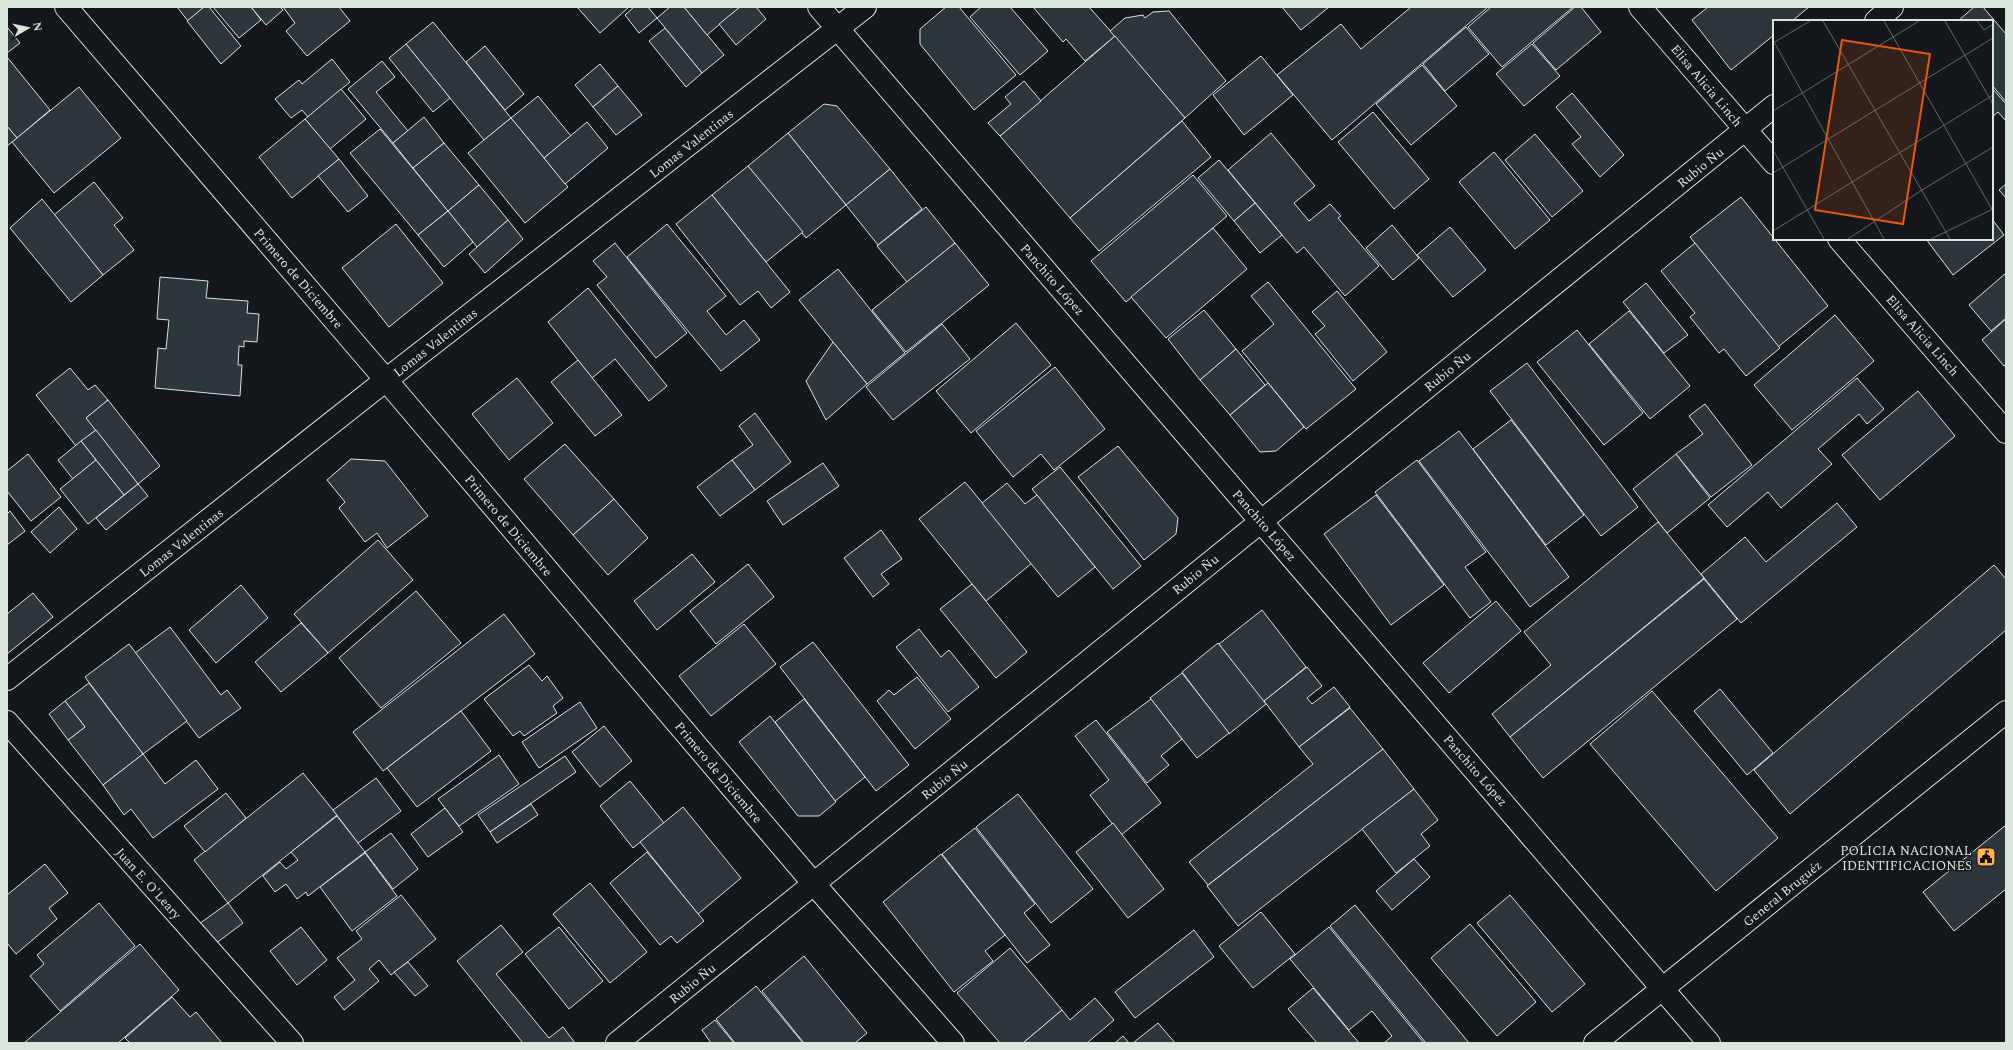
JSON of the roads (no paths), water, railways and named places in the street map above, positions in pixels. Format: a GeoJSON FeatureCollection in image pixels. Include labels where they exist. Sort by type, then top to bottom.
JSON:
{"type":"FeatureCollection","features":[{"type":"Feature","properties":{"kind":"street","name":"Primero de Diciembre"},"geometry":{"type":"LineString","coordinates":[[66,7],[386,380],[814,884],[953,1043]]}},
{"type":"Feature","properties":{"kind":"street","name":"Panchito López"},"geometry":{"type":"LineString","coordinates":[[819,7],[1709,1043]]}},
{"type":"Feature","properties":{"kind":"street","name":"Lomas Valentinas"},"geometry":{"type":"LineString","coordinates":[[7,679],[386,380],[866,7]]}},
{"type":"Feature","properties":{"kind":"street","name":"Elisa Alicia Linch"},"geometry":{"type":"LineString","coordinates":[[1640,7],[1773,162]]}},
{"type":"Feature","properties":{"kind":"street"},"geometry":{"type":"LineString","coordinates":[[1877,20],[1892,7]]}},
{"type":"Feature","properties":{"kind":"street","name":"Rubio Ñu"},"geometry":{"type":"LineString","coordinates":[[617,1043],[1773,107]]}},
{"type":"Feature","properties":{"kind":"street","name":"Elisa Alicia Linch"},"geometry":{"type":"LineString","coordinates":[[1840,240],[2006,432]]}},
{"type":"Feature","properties":{"kind":"street","name":"General Bruguéz"},"geometry":{"type":"LineString","coordinates":[[1595,1043],[2006,712]]}},
{"type":"Feature","properties":{"kind":"street","name":"Juan E. O'Leary"},"geometry":{"type":"LineString","coordinates":[[7,722],[292,1043]]}},
{"type":"Feature","properties":{"kind":"place","name":"POLICIA NACIONAL IDENTIFICACIONES"},"geometry":{"type":"Point","coordinates":[1986,857]}}]}
